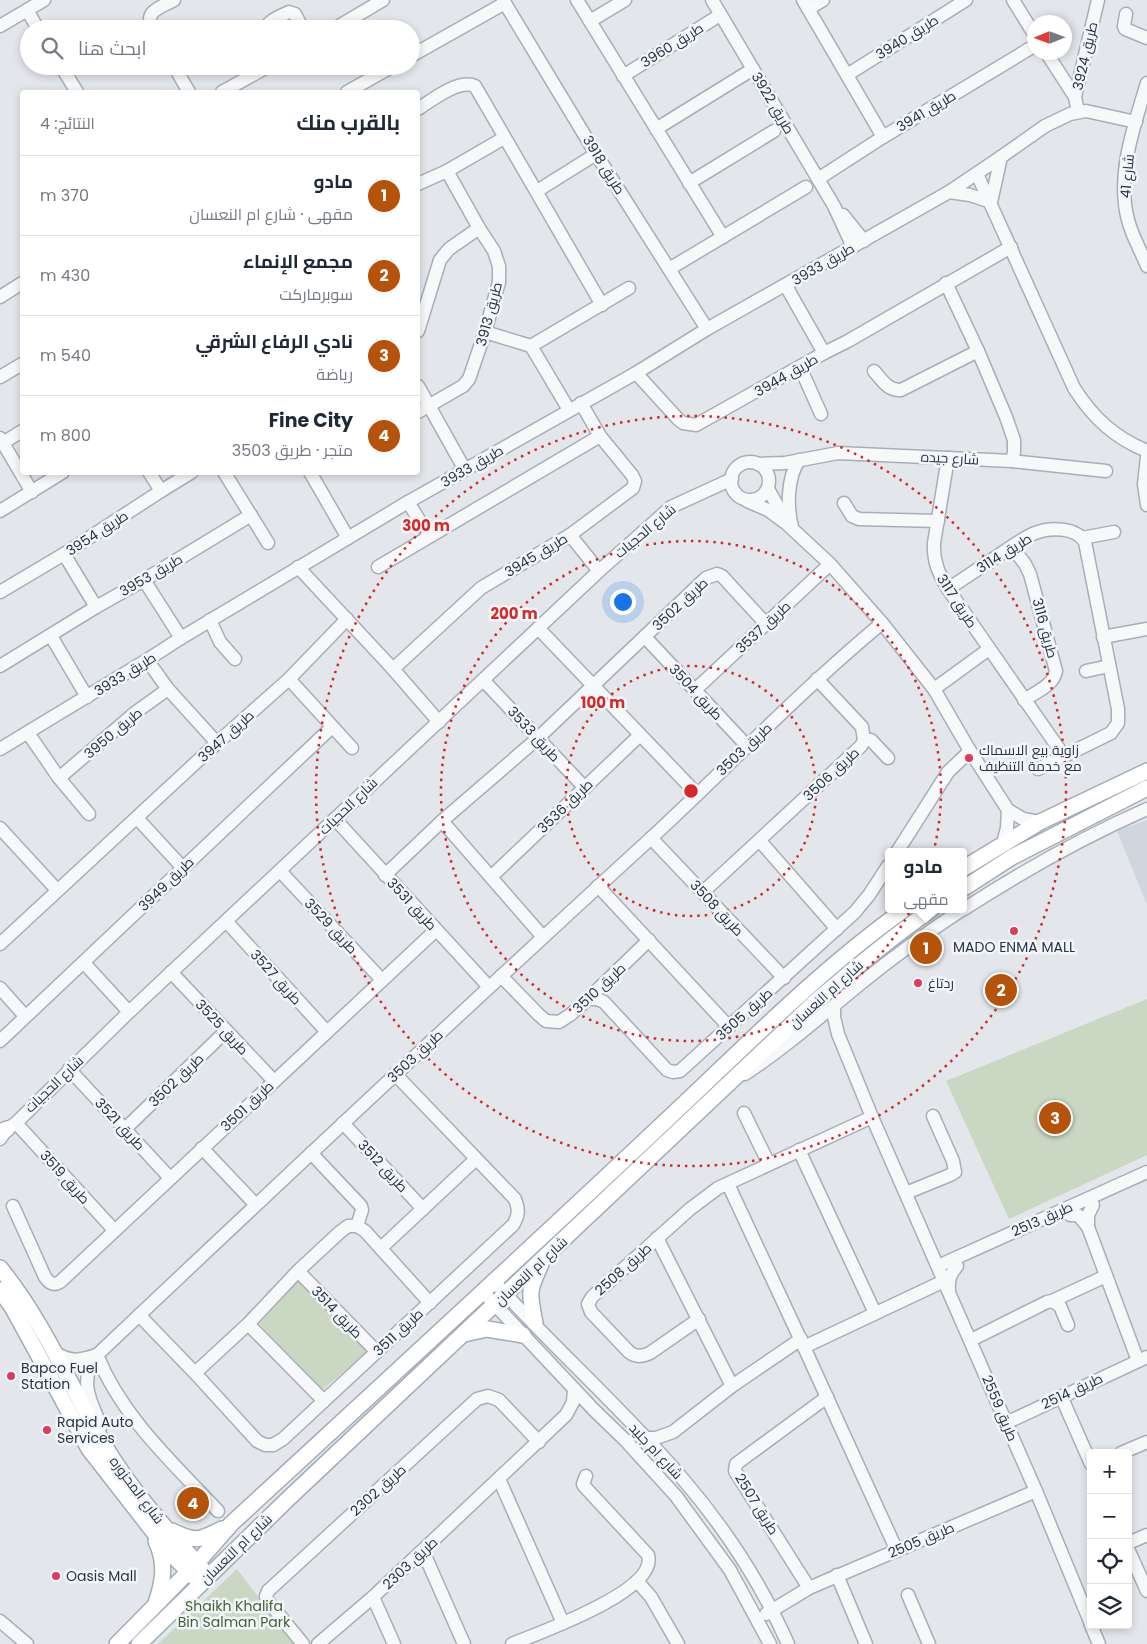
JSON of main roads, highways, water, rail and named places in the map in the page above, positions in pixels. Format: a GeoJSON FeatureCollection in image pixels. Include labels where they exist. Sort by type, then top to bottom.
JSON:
{"type":"FeatureCollection","features":[{"type":"Feature","properties":{"kind":"main road"},"geometry":{"type":"LineString","coordinates":[[967,866],[1040,822],[1147,771]]}},
{"type":"Feature","properties":{"kind":"main road"},"geometry":{"type":"LineString","coordinates":[[967,886],[1028,849],[1147,788]]}},
{"type":"Feature","properties":{"kind":"main road","name":"شارع ام النعسان"},"geometry":{"type":"LineString","coordinates":[[117,1644],[193,1567],[231,1524],[658,1129],[801,992],[845,954],[900,913]]}},
{"type":"Feature","properties":{"kind":"main road","name":"شارع ام النعسان"},"geometry":{"type":"LineString","coordinates":[[139,1644],[204,1580],[814,1003],[863,961],[927,913]]}},
{"type":"Feature","properties":{"kind":"main road"},"geometry":{"type":"LineString","coordinates":[[534,1322],[530,1291],[532,1282],[544,1258]]}},
{"type":"Feature","properties":{"kind":"main road","name":"شارع المحزوره"},"geometry":{"type":"LineString","coordinates":[[0,1268],[20,1295],[55,1353],[106,1447],[146,1506],[166,1528],[204,1580]]}},
{"type":"Feature","properties":{"kind":"main road","name":"شارع المحزوره"},"geometry":{"type":"LineString","coordinates":[[0,1290],[21,1323],[89,1449],[149,1526],[193,1567]]}},
{"type":"Feature","properties":{"kind":"main road"},"geometry":{"type":"LineString","coordinates":[[462,1335],[487,1329],[523,1335]]}},
{"type":"Feature","properties":{"kind":"main road"},"geometry":{"type":"LineString","coordinates":[[166,1528],[183,1537],[199,1539],[210,1536],[231,1524]]}},
{"type":"Feature","properties":{"kind":"main road"},"geometry":{"type":"LineString","coordinates":[[149,1526],[162,1556],[164,1571],[156,1604]]}},
{"type":"Feature","properties":{"kind":"place","name":"زاوية بيع الاسماك مع خدمة التنظيف"},"geometry":{"type":"Point","coordinates":[969,758]}},
{"type":"Feature","properties":{"kind":"place","name":"MADO ENMA MALL"},"geometry":{"type":"Point","coordinates":[1014,931]}},
{"type":"Feature","properties":{"kind":"place","name":"مادو"},"geometry":{"type":"Point","coordinates":[926,948]}},
{"type":"Feature","properties":{"kind":"place","name":"ردتاغ"},"geometry":{"type":"Point","coordinates":[918,983]}},
{"type":"Feature","properties":{"kind":"place","name":"مجمع الإنماء"},"geometry":{"type":"Point","coordinates":[1001,990]}},
{"type":"Feature","properties":{"kind":"place","name":"نادي الرفاع الشرقي"},"geometry":{"type":"Point","coordinates":[1055,1118]}},
{"type":"Feature","properties":{"kind":"place","name":"Bapco Fuel Station"},"geometry":{"type":"Point","coordinates":[11,1376]}},
{"type":"Feature","properties":{"kind":"place","name":"Rapid Auto Services"},"geometry":{"type":"Point","coordinates":[47,1430]}},
{"type":"Feature","properties":{"kind":"place","name":"Fine City"},"geometry":{"type":"Point","coordinates":[193,1503]}},
{"type":"Feature","properties":{"kind":"place","name":"Oasis Mall"},"geometry":{"type":"Point","coordinates":[56,1576]}},
{"type":"Feature","properties":{"kind":"park label","name":"Shaikh Khalifa Bin Salman Park"},"geometry":{"type":"Point","coordinates":[234,1614]}}]}
